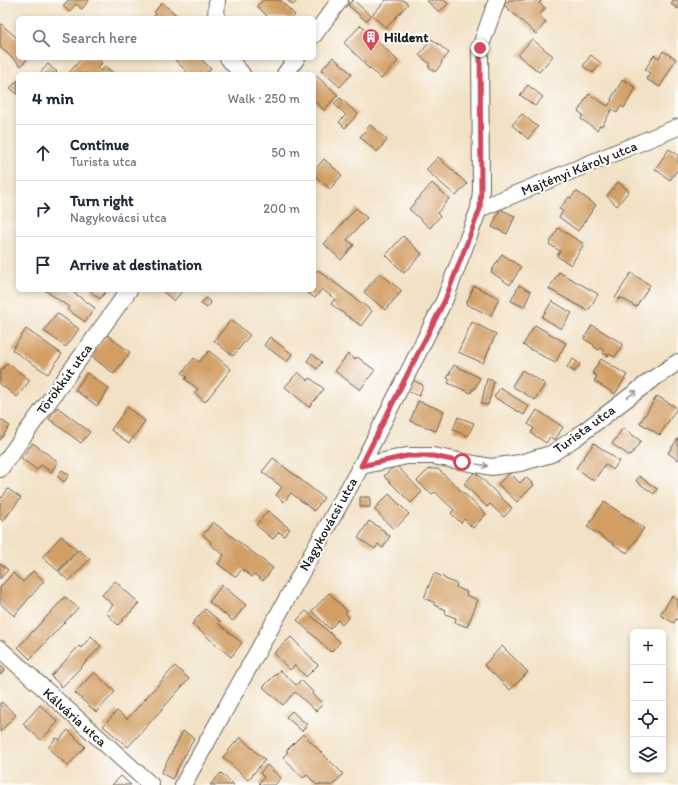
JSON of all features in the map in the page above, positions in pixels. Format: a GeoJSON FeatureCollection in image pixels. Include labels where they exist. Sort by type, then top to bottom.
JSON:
{"type":"FeatureCollection","features":[{"type":"Feature","properties":{"kind":"street"},"geometry":{"type":"LineString","coordinates":[[216,16],[217,0]]}},
{"type":"Feature","properties":{"kind":"street"},"geometry":{"type":"LineString","coordinates":[[316,32],[340,0]]}},
{"type":"Feature","properties":{"kind":"street","name":"Nagykovácsi utca"},"geometry":{"type":"LineString","coordinates":[[183,785],[361,466],[445,300],[480,209],[480,48],[497,0]]}},
{"type":"Feature","properties":{"kind":"street"},"geometry":{"type":"LineString","coordinates":[[230,60],[240,72]]}},
{"type":"Feature","properties":{"kind":"street"},"geometry":{"type":"LineString","coordinates":[[286,72],[296,60]]}},
{"type":"Feature","properties":{"kind":"street","name":"Majtényi Károly utca"},"geometry":{"type":"LineString","coordinates":[[480,209],[678,127]]}},
{"type":"Feature","properties":{"kind":"street","name":"Törökkút utca"},"geometry":{"type":"LineString","coordinates":[[0,469],[128,292]]}},
{"type":"Feature","properties":{"kind":"street","name":"Turista utca"},"geometry":{"type":"LineString","coordinates":[[361,466],[407,456],[433,456],[491,467],[520,462],[551,454],[578,436],[650,381],[678,362]]}},
{"type":"Feature","properties":{"kind":"street","name":"Kálvária utca"},"geometry":{"type":"LineString","coordinates":[[0,649],[151,785]]}},
{"type":"Feature","properties":{"kind":"building"},"geometry":{"type":"Polygon","coordinates":[[[68,0],[89,0],[82,9],[76,4],[69,12],[63,6],[68,0]]]}},
{"type":"Feature","properties":{"kind":"building"},"geometry":{"type":"Polygon","coordinates":[[[263,0],[280,0],[295,15],[267,16],[257,6],[263,0]]]}},
{"type":"Feature","properties":{"kind":"building"},"geometry":{"type":"Polygon","coordinates":[[[287,0],[298,0],[293,5],[287,0]]]}},
{"type":"Feature","properties":{"kind":"building"},"geometry":{"type":"Polygon","coordinates":[[[353,0],[371,16],[366,21],[348,5],[353,0]]]}},
{"type":"Feature","properties":{"kind":"building"},"geometry":{"type":"Polygon","coordinates":[[[386,0],[403,0],[408,4],[386,28],[372,15],[386,0]]]}},
{"type":"Feature","properties":{"kind":"building"},"geometry":{"type":"Polygon","coordinates":[[[426,0],[444,0],[448,4],[439,12],[426,0]]]}},
{"type":"Feature","properties":{"kind":"building"},"geometry":{"type":"Polygon","coordinates":[[[509,0],[542,0],[539,3],[545,8],[539,16],[546,22],[536,34],[504,5],[509,0]]]}},
{"type":"Feature","properties":{"kind":"building"},"geometry":{"type":"Polygon","coordinates":[[[673,0],[678,0],[678,9],[671,4],[673,0]]]}},
{"type":"Feature","properties":{"kind":"building"},"geometry":{"type":"Polygon","coordinates":[[[162,3],[178,16],[154,16],[156,14],[154,12],[162,3]]]}},
{"type":"Feature","properties":{"kind":"building"},"geometry":{"type":"Polygon","coordinates":[[[0,23],[16,37],[16,60],[26,60],[21,66],[0,47],[0,23]]]}},
{"type":"Feature","properties":{"kind":"building","name":"Hildent"},"geometry":{"type":"Polygon","coordinates":[[[361,25],[398,61],[381,79],[370,68],[369,69],[364,64],[365,63],[344,43],[361,25]]]}},
{"type":"Feature","properties":{"kind":"building"},"geometry":{"type":"Polygon","coordinates":[[[432,39],[449,53],[435,72],[428,66],[430,64],[419,55],[432,39]]]}},
{"type":"Feature","properties":{"kind":"building"},"geometry":{"type":"Polygon","coordinates":[[[532,39],[553,56],[539,72],[518,55],[532,39]]]}},
{"type":"Feature","properties":{"kind":"building"},"geometry":{"type":"Polygon","coordinates":[[[663,51],[676,59],[660,87],[646,79],[650,73],[645,70],[654,55],[659,58],[663,51]]]}},
{"type":"Feature","properties":{"kind":"building"},"geometry":{"type":"Polygon","coordinates":[[[591,55],[601,63],[593,73],[583,66],[591,55]]]}},
{"type":"Feature","properties":{"kind":"building"},"geometry":{"type":"Polygon","coordinates":[[[333,57],[352,74],[340,87],[321,70],[333,57]]]}},
{"type":"Feature","properties":{"kind":"building"},"geometry":{"type":"Polygon","coordinates":[[[80,60],[99,60],[102,63],[97,68],[101,71],[105,66],[112,72],[70,72],[80,60]]]}},
{"type":"Feature","properties":{"kind":"building"},"geometry":{"type":"Polygon","coordinates":[[[175,60],[202,60],[211,69],[208,72],[187,72],[175,60]]]}},
{"type":"Feature","properties":{"kind":"building"},"geometry":{"type":"Polygon","coordinates":[[[48,64],[57,72],[41,72],[48,64]]]}},
{"type":"Feature","properties":{"kind":"building"},"geometry":{"type":"Polygon","coordinates":[[[316,76],[338,95],[324,110],[316,103],[316,76]]]}},
{"type":"Feature","properties":{"kind":"building"},"geometry":{"type":"Polygon","coordinates":[[[623,79],[636,88],[624,108],[621,106],[617,113],[612,109],[602,126],[600,125],[597,130],[581,119],[583,115],[578,111],[589,94],[608,106],[623,79]]]}},
{"type":"Feature","properties":{"kind":"building"},"geometry":{"type":"Polygon","coordinates":[[[16,82],[16,93],[10,88],[16,82]]]}},
{"type":"Feature","properties":{"kind":"building"},"geometry":{"type":"Polygon","coordinates":[[[528,85],[543,97],[535,106],[520,95],[528,85]]]}},
{"type":"Feature","properties":{"kind":"building"},"geometry":{"type":"Polygon","coordinates":[[[340,98],[358,114],[345,128],[339,122],[346,115],[334,104],[340,98]]]}},
{"type":"Feature","properties":{"kind":"building"},"geometry":{"type":"Polygon","coordinates":[[[522,114],[538,127],[528,139],[512,125],[522,114]]]}},
{"type":"Feature","properties":{"kind":"building"},"geometry":{"type":"Polygon","coordinates":[[[370,125],[387,140],[377,152],[360,137],[370,125]]]}},
{"type":"Feature","properties":{"kind":"building"},"geometry":{"type":"Polygon","coordinates":[[[669,149],[678,155],[678,169],[670,180],[655,169],[669,149]]]}},
{"type":"Feature","properties":{"kind":"building"},"geometry":{"type":"Polygon","coordinates":[[[438,157],[467,184],[456,196],[426,170],[438,157]]]}},
{"type":"Feature","properties":{"kind":"building"},"geometry":{"type":"Polygon","coordinates":[[[324,159],[342,175],[330,189],[316,177],[316,169],[324,159]]]}},
{"type":"Feature","properties":{"kind":"building"},"geometry":{"type":"Polygon","coordinates":[[[618,182],[629,191],[617,206],[607,196],[618,182]]]}},
{"type":"Feature","properties":{"kind":"building"},"geometry":{"type":"Polygon","coordinates":[[[432,183],[449,199],[437,213],[440,216],[430,228],[409,209],[432,183]]]}},
{"type":"Feature","properties":{"kind":"building"},"geometry":{"type":"Polygon","coordinates":[[[576,191],[596,205],[578,231],[559,217],[563,211],[559,209],[576,191]]]}},
{"type":"Feature","properties":{"kind":"building"},"geometry":{"type":"Polygon","coordinates":[[[356,208],[367,218],[347,240],[354,245],[341,260],[324,244],[356,208]]]}},
{"type":"Feature","properties":{"kind":"building"},"geometry":{"type":"Polygon","coordinates":[[[500,209],[515,216],[507,234],[492,227],[500,209]]]}},
{"type":"Feature","properties":{"kind":"building"},"geometry":{"type":"Polygon","coordinates":[[[558,228],[584,244],[571,265],[557,256],[560,251],[549,244],[558,228]]]}},
{"type":"Feature","properties":{"kind":"building"},"geometry":{"type":"Polygon","coordinates":[[[403,236],[422,254],[404,273],[386,255],[403,236]]]}},
{"type":"Feature","properties":{"kind":"building"},"geometry":{"type":"Polygon","coordinates":[[[502,254],[521,267],[510,285],[491,272],[502,254]]]}},
{"type":"Feature","properties":{"kind":"building"},"geometry":{"type":"Polygon","coordinates":[[[318,270],[372,311],[361,326],[331,304],[335,299],[322,289],[315,298],[307,292],[316,292],[316,272],[318,270]]]}},
{"type":"Feature","properties":{"kind":"building"},"geometry":{"type":"Polygon","coordinates":[[[559,272],[598,294],[588,311],[549,289],[559,272]]]}},
{"type":"Feature","properties":{"kind":"building"},"geometry":{"type":"Polygon","coordinates":[[[380,273],[402,291],[385,310],[364,292],[380,273]]]}},
{"type":"Feature","properties":{"kind":"building"},"geometry":{"type":"Polygon","coordinates":[[[631,273],[650,285],[636,307],[620,297],[619,300],[615,298],[631,273]]]}},
{"type":"Feature","properties":{"kind":"building"},"geometry":{"type":"Polygon","coordinates":[[[519,285],[531,291],[524,307],[511,301],[519,285]]]}},
{"type":"Feature","properties":{"kind":"building"},"geometry":{"type":"Polygon","coordinates":[[[474,286],[499,298],[491,316],[466,304],[474,286]]]}},
{"type":"Feature","properties":{"kind":"building"},"geometry":{"type":"Polygon","coordinates":[[[47,292],[73,292],[95,308],[85,322],[67,309],[69,307],[47,292]]]}},
{"type":"Feature","properties":{"kind":"building"},"geometry":{"type":"Polygon","coordinates":[[[91,292],[105,292],[100,299],[91,292]]]}},
{"type":"Feature","properties":{"kind":"building"},"geometry":{"type":"Polygon","coordinates":[[[163,292],[181,292],[174,301],[163,292]]]}},
{"type":"Feature","properties":{"kind":"building"},"geometry":{"type":"Polygon","coordinates":[[[206,298],[211,303],[207,308],[201,304],[206,298]]]}},
{"type":"Feature","properties":{"kind":"building"},"geometry":{"type":"Polygon","coordinates":[[[552,301],[572,313],[561,329],[542,317],[552,301]]]}},
{"type":"Feature","properties":{"kind":"building"},"geometry":{"type":"Polygon","coordinates":[[[57,313],[79,329],[66,347],[44,331],[57,313]]]}},
{"type":"Feature","properties":{"kind":"building"},"geometry":{"type":"Polygon","coordinates":[[[231,320],[250,335],[233,356],[214,341],[231,320]]]}},
{"type":"Feature","properties":{"kind":"building"},"geometry":{"type":"Polygon","coordinates":[[[472,322],[496,334],[483,363],[458,352],[472,322]]]}},
{"type":"Feature","properties":{"kind":"building"},"geometry":{"type":"Polygon","coordinates":[[[535,325],[566,343],[555,363],[523,345],[535,325]]]}},
{"type":"Feature","properties":{"kind":"building"},"geometry":{"type":"Polygon","coordinates":[[[592,325],[623,344],[615,357],[609,354],[608,356],[603,353],[604,351],[600,348],[599,350],[584,339],[592,325]]]}},
{"type":"Feature","properties":{"kind":"building"},"geometry":{"type":"Polygon","coordinates":[[[26,329],[62,354],[48,374],[12,350],[26,329]]]}},
{"type":"Feature","properties":{"kind":"building"},"geometry":{"type":"Polygon","coordinates":[[[107,335],[130,352],[114,374],[91,356],[107,335]]]}},
{"type":"Feature","properties":{"kind":"building"},"geometry":{"type":"Polygon","coordinates":[[[270,337],[292,354],[287,362],[264,345],[270,337]]]}},
{"type":"Feature","properties":{"kind":"building"},"geometry":{"type":"Polygon","coordinates":[[[209,351],[231,369],[205,402],[195,393],[198,389],[185,379],[187,377],[182,373],[194,358],[199,362],[209,351]]]}},
{"type":"Feature","properties":{"kind":"building"},"geometry":{"type":"Polygon","coordinates":[[[312,354],[322,362],[317,369],[307,361],[312,354]]]}},
{"type":"Feature","properties":{"kind":"building"},"geometry":{"type":"Polygon","coordinates":[[[348,354],[355,359],[357,357],[375,370],[360,390],[335,371],[348,354]]]}},
{"type":"Feature","properties":{"kind":"building"},"geometry":{"type":"Polygon","coordinates":[[[573,359],[580,364],[574,372],[567,367],[573,359]]]}},
{"type":"Feature","properties":{"kind":"building"},"geometry":{"type":"Polygon","coordinates":[[[601,359],[627,375],[615,394],[594,381],[597,376],[592,373],[601,359]]]}},
{"type":"Feature","properties":{"kind":"building"},"geometry":{"type":"Polygon","coordinates":[[[7,363],[30,380],[17,397],[0,384],[0,372],[7,363]]]}},
{"type":"Feature","properties":{"kind":"building"},"geometry":{"type":"Polygon","coordinates":[[[454,365],[480,378],[474,390],[472,389],[471,393],[448,383],[450,379],[447,378],[454,365]]]}},
{"type":"Feature","properties":{"kind":"building"},"geometry":{"type":"Polygon","coordinates":[[[522,370],[545,384],[535,400],[512,386],[522,370]]]}},
{"type":"Feature","properties":{"kind":"building"},"geometry":{"type":"Polygon","coordinates":[[[298,372],[308,381],[310,378],[324,389],[309,407],[285,387],[298,372]]]}},
{"type":"Feature","properties":{"kind":"building"},"geometry":{"type":"Polygon","coordinates":[[[87,373],[109,389],[97,406],[75,390],[87,373]]]}},
{"type":"Feature","properties":{"kind":"building"},"geometry":{"type":"Polygon","coordinates":[[[410,379],[423,385],[419,396],[405,390],[410,379]]]}},
{"type":"Feature","properties":{"kind":"building"},"geometry":{"type":"Polygon","coordinates":[[[487,379],[494,381],[488,405],[481,404],[487,379]]]}},
{"type":"Feature","properties":{"kind":"building"},"geometry":{"type":"Polygon","coordinates":[[[500,388],[529,406],[524,415],[494,397],[500,388]]]}},
{"type":"Feature","properties":{"kind":"building"},"geometry":{"type":"Polygon","coordinates":[[[657,396],[677,408],[660,435],[640,423],[657,396]]]}},
{"type":"Feature","properties":{"kind":"building"},"geometry":{"type":"Polygon","coordinates":[[[418,401],[444,411],[436,431],[410,421],[418,401]]]}},
{"type":"Feature","properties":{"kind":"building"},"geometry":{"type":"Polygon","coordinates":[[[57,407],[90,432],[81,443],[49,419],[57,407]]]}},
{"type":"Feature","properties":{"kind":"building"},"geometry":{"type":"Polygon","coordinates":[[[127,407],[145,421],[129,443],[111,430],[127,407]]]}},
{"type":"Feature","properties":{"kind":"building"},"geometry":{"type":"Polygon","coordinates":[[[537,410],[563,427],[555,440],[550,437],[546,443],[531,433],[534,428],[528,424],[537,410]]]}},
{"type":"Feature","properties":{"kind":"building"},"geometry":{"type":"Polygon","coordinates":[[[458,417],[474,423],[468,436],[453,430],[458,417]]]}},
{"type":"Feature","properties":{"kind":"building"},"geometry":{"type":"Polygon","coordinates":[[[0,419],[10,426],[0,440],[0,419]]]}},
{"type":"Feature","properties":{"kind":"building"},"geometry":{"type":"Polygon","coordinates":[[[623,428],[641,441],[630,456],[612,444],[623,428]]]}},
{"type":"Feature","properties":{"kind":"building"},"geometry":{"type":"Polygon","coordinates":[[[678,438],[678,460],[668,453],[678,438]]]}},
{"type":"Feature","properties":{"kind":"building"},"geometry":{"type":"Polygon","coordinates":[[[33,443],[58,462],[51,472],[41,465],[37,470],[21,458],[33,443]]]}},
{"type":"Feature","properties":{"kind":"building"},"geometry":{"type":"Polygon","coordinates":[[[594,443],[619,461],[613,470],[605,464],[594,481],[576,468],[594,443]]]}},
{"type":"Feature","properties":{"kind":"building"},"geometry":{"type":"Polygon","coordinates":[[[273,458],[324,498],[314,511],[291,493],[284,502],[276,495],[282,487],[262,472],[273,458]]]}},
{"type":"Feature","properties":{"kind":"building"},"geometry":{"type":"Polygon","coordinates":[[[396,465],[422,492],[411,503],[384,476],[396,465]]]}},
{"type":"Feature","properties":{"kind":"building"},"geometry":{"type":"Polygon","coordinates":[[[429,469],[438,469],[486,514],[473,528],[464,519],[461,523],[451,513],[454,510],[435,492],[432,494],[417,481],[429,469]]]}},
{"type":"Feature","properties":{"kind":"building"},"geometry":{"type":"Polygon","coordinates":[[[62,470],[69,475],[64,482],[57,476],[62,470]]]}},
{"type":"Feature","properties":{"kind":"building"},"geometry":{"type":"Polygon","coordinates":[[[475,472],[512,508],[504,517],[490,504],[487,507],[464,484],[475,472]]]}},
{"type":"Feature","properties":{"kind":"building"},"geometry":{"type":"Polygon","coordinates":[[[510,473],[520,483],[526,477],[534,485],[517,502],[498,484],[510,473]]]}},
{"type":"Feature","properties":{"kind":"building"},"geometry":{"type":"Polygon","coordinates":[[[639,476],[657,489],[654,494],[636,481],[639,476]]]}},
{"type":"Feature","properties":{"kind":"building"},"geometry":{"type":"Polygon","coordinates":[[[8,489],[21,498],[3,521],[0,519],[0,496],[2,498],[8,489]]]}},
{"type":"Feature","properties":{"kind":"building"},"geometry":{"type":"Polygon","coordinates":[[[389,494],[409,514],[394,530],[374,509],[389,494]]]}},
{"type":"Feature","properties":{"kind":"building"},"geometry":{"type":"Polygon","coordinates":[[[360,497],[370,497],[370,507],[360,507],[360,497]]]}},
{"type":"Feature","properties":{"kind":"building"},"geometry":{"type":"Polygon","coordinates":[[[604,502],[644,528],[627,553],[587,527],[604,502]]]}},
{"type":"Feature","properties":{"kind":"building"},"geometry":{"type":"Polygon","coordinates":[[[268,511],[290,529],[284,536],[279,532],[273,539],[256,525],[268,511]]]}},
{"type":"Feature","properties":{"kind":"building"},"geometry":{"type":"Polygon","coordinates":[[[369,521],[390,536],[383,548],[378,544],[375,549],[358,538],[369,521]]]}},
{"type":"Feature","properties":{"kind":"building"},"geometry":{"type":"Polygon","coordinates":[[[213,522],[273,568],[263,581],[254,574],[252,577],[242,569],[236,577],[218,564],[224,555],[210,544],[211,542],[203,535],[213,522]]]}},
{"type":"Feature","properties":{"kind":"building"},"geometry":{"type":"Polygon","coordinates":[[[61,536],[77,550],[58,571],[42,557],[61,536]]]}},
{"type":"Feature","properties":{"kind":"building"},"geometry":{"type":"Polygon","coordinates":[[[79,550],[90,559],[69,581],[59,572],[79,550]]]}},
{"type":"Feature","properties":{"kind":"building"},"geometry":{"type":"Polygon","coordinates":[[[0,563],[8,570],[0,579],[0,563]]]}},
{"type":"Feature","properties":{"kind":"building"},"geometry":{"type":"Polygon","coordinates":[[[33,571],[44,581],[14,616],[0,603],[0,587],[13,573],[23,582],[33,571]]]}},
{"type":"Feature","properties":{"kind":"building"},"geometry":{"type":"Polygon","coordinates":[[[434,573],[457,584],[456,587],[467,592],[466,595],[478,600],[467,627],[455,622],[456,618],[445,614],[446,610],[434,605],[435,603],[424,598],[434,573]]]}},
{"type":"Feature","properties":{"kind":"building"},"geometry":{"type":"Polygon","coordinates":[[[115,581],[139,603],[118,625],[106,613],[113,605],[102,595],[115,581]]]}},
{"type":"Feature","properties":{"kind":"building"},"geometry":{"type":"Polygon","coordinates":[[[222,585],[246,605],[233,621],[209,602],[222,585]]]}},
{"type":"Feature","properties":{"kind":"building"},"geometry":{"type":"Polygon","coordinates":[[[329,593],[347,611],[345,613],[349,617],[342,625],[338,620],[330,629],[312,611],[329,593]]]}},
{"type":"Feature","properties":{"kind":"building"},"geometry":{"type":"Polygon","coordinates":[[[672,596],[678,600],[678,620],[676,619],[674,623],[660,615],[672,596]]]}},
{"type":"Feature","properties":{"kind":"building"},"geometry":{"type":"Polygon","coordinates":[[[65,597],[78,608],[30,659],[18,647],[65,597]]]}},
{"type":"Feature","properties":{"kind":"building"},"geometry":{"type":"Polygon","coordinates":[[[205,609],[220,621],[218,623],[242,643],[231,657],[192,624],[205,609]]]}},
{"type":"Feature","properties":{"kind":"building"},"geometry":{"type":"Polygon","coordinates":[[[306,611],[340,642],[331,652],[297,620],[306,611]]]}},
{"type":"Feature","properties":{"kind":"building"},"geometry":{"type":"Polygon","coordinates":[[[91,636],[101,646],[62,687],[51,676],[79,646],[81,648],[91,636]]]}},
{"type":"Feature","properties":{"kind":"building"},"geometry":{"type":"Polygon","coordinates":[[[291,637],[318,665],[306,677],[295,665],[290,670],[274,653],[291,637]]]}},
{"type":"Feature","properties":{"kind":"building"},"geometry":{"type":"Polygon","coordinates":[[[502,646],[528,672],[510,690],[484,665],[502,646]]]}},
{"type":"Feature","properties":{"kind":"building"},"geometry":{"type":"Polygon","coordinates":[[[0,665],[5,670],[0,675],[0,665]]]}},
{"type":"Feature","properties":{"kind":"building"},"geometry":{"type":"Polygon","coordinates":[[[175,666],[189,679],[128,747],[103,726],[117,711],[127,719],[175,666]]]}},
{"type":"Feature","properties":{"kind":"building"},"geometry":{"type":"Polygon","coordinates":[[[280,670],[296,685],[301,680],[313,692],[312,694],[323,704],[316,711],[295,692],[283,705],[263,687],[280,670]]]}},
{"type":"Feature","properties":{"kind":"building"},"geometry":{"type":"Polygon","coordinates":[[[94,672],[115,692],[96,712],[75,693],[94,672]]]}},
{"type":"Feature","properties":{"kind":"building"},"geometry":{"type":"Polygon","coordinates":[[[1,702],[16,715],[0,732],[0,703],[1,702]]]}},
{"type":"Feature","properties":{"kind":"building"},"geometry":{"type":"Polygon","coordinates":[[[40,705],[58,722],[41,740],[23,724],[40,705]]]}},
{"type":"Feature","properties":{"kind":"building"},"geometry":{"type":"Polygon","coordinates":[[[292,711],[307,725],[302,731],[286,717],[292,711]]]}},
{"type":"Feature","properties":{"kind":"building"},"geometry":{"type":"Polygon","coordinates":[[[68,730],[85,747],[68,766],[48,748],[56,738],[59,740],[68,730]]]}},
{"type":"Feature","properties":{"kind":"building"},"geometry":{"type":"Polygon","coordinates":[[[183,731],[194,738],[172,779],[161,773],[183,731]]]}},
{"type":"Feature","properties":{"kind":"building"},"geometry":{"type":"Polygon","coordinates":[[[303,734],[343,774],[333,785],[317,785],[307,775],[303,778],[283,757],[288,752],[286,751],[303,734]]]}},
{"type":"Feature","properties":{"kind":"building"},"geometry":{"type":"Polygon","coordinates":[[[240,737],[265,760],[248,780],[223,757],[240,737]]]}},
{"type":"Feature","properties":{"kind":"building"},"geometry":{"type":"Polygon","coordinates":[[[267,765],[281,778],[275,785],[261,785],[259,783],[264,777],[260,773],[267,765]]]}},
{"type":"Feature","properties":{"kind":"building"},"geometry":{"type":"Polygon","coordinates":[[[221,773],[234,785],[210,785],[221,773]]]}},
{"type":"Feature","properties":{"kind":"building"},"geometry":{"type":"Polygon","coordinates":[[[121,776],[131,785],[112,785],[121,776]]]}},
{"type":"Feature","properties":{"kind":"place","name":"Hildent"},"geometry":{"type":"Point","coordinates":[371,52]}},
{"type":"Feature","properties":{"kind":"route"},"geometry":{"type":"LineString","coordinates":[[462,462],[433,456],[407,456],[361,466],[445,300],[480,209],[480,48]]}}]}
